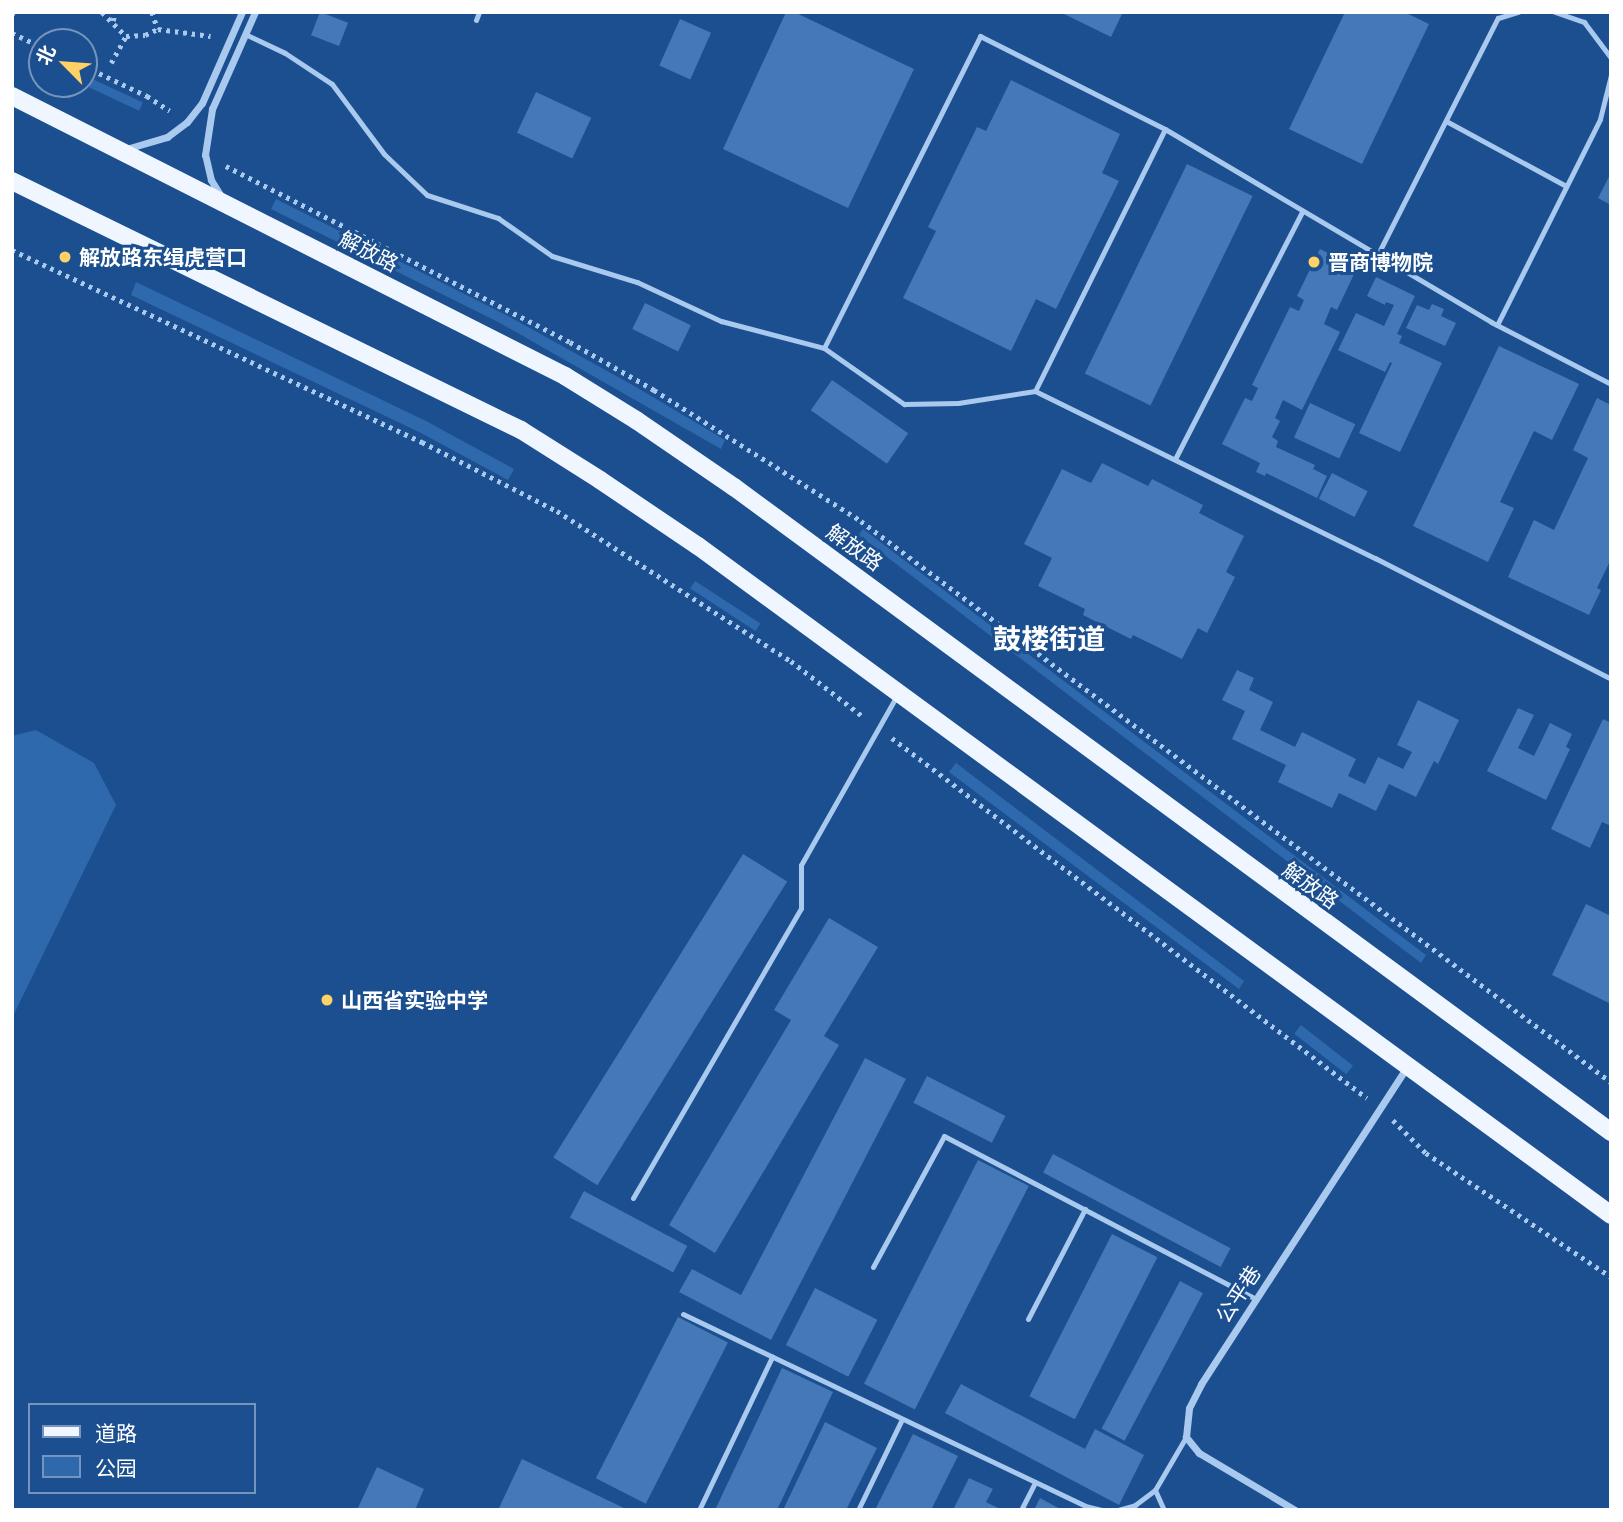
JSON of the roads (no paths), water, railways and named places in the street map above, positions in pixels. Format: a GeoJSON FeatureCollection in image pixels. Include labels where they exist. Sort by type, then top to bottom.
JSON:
{"type":"FeatureCollection","features":[{"type":"Feature","properties":{"kind":"main road","name":"解放路"},"geometry":{"type":"LineString","coordinates":[[12,96],[565,376],[636,420],[734,486],[1611,1132]]}},
{"type":"Feature","properties":{"kind":"main road"},"geometry":{"type":"LineString","coordinates":[[12,181],[521,430],[698,546],[1611,1215]]}},
{"type":"Feature","properties":{"kind":"street"},"geometry":{"type":"LineString","coordinates":[[120,150],[167,137],[187,122],[202,103],[242,12]]}},
{"type":"Feature","properties":{"kind":"street"},"geometry":{"type":"LineString","coordinates":[[225,203],[211,180],[205,155],[212,110],[255,12]]}},
{"type":"Feature","properties":{"kind":"street","name":"公平巷"},"geometry":{"type":"LineString","coordinates":[[1186,1437],[1189,1408],[1201,1384],[1407,1066]]}},
{"type":"Feature","properties":{"kind":"street"},"geometry":{"type":"LineString","coordinates":[[1186,1437],[1199,1453],[1295,1510]]}},
{"type":"Feature","properties":{"kind":"lane"},"geometry":{"type":"LineString","coordinates":[[476,20],[479,12]]}},
{"type":"Feature","properties":{"kind":"lane"},"geometry":{"type":"LineString","coordinates":[[1377,256],[1498,18],[1518,12]]}},
{"type":"Feature","properties":{"kind":"lane"},"geometry":{"type":"LineString","coordinates":[[1555,12],[1584,22],[1611,58]]}},
{"type":"Feature","properties":{"kind":"lane"},"geometry":{"type":"LineString","coordinates":[[245,34],[285,53],[332,84],[384,154],[427,195],[498,218],[552,256],[637,282],[721,321],[824,348],[904,404],[958,403],[1035,391],[1611,679]]}},
{"type":"Feature","properties":{"kind":"lane"},"geometry":{"type":"LineString","coordinates":[[824,348],[980,36],[1165,129],[1497,325],[1611,384]]}},
{"type":"Feature","properties":{"kind":"lane"},"geometry":{"type":"LineString","coordinates":[[1497,325],[1600,119],[1611,75]]}},
{"type":"Feature","properties":{"kind":"lane"},"geometry":{"type":"LineString","coordinates":[[1446,121],[1566,186]]}},
{"type":"Feature","properties":{"kind":"lane"},"geometry":{"type":"LineString","coordinates":[[1035,391],[1165,129]]}},
{"type":"Feature","properties":{"kind":"lane"},"geometry":{"type":"LineString","coordinates":[[1175,459],[1302,212]]}},
{"type":"Feature","properties":{"kind":"lane"},"geometry":{"type":"LineString","coordinates":[[633,1198],[801,908],[801,865],[899,693]]}},
{"type":"Feature","properties":{"kind":"lane"},"geometry":{"type":"LineString","coordinates":[[873,1267],[944,1136],[1256,1299]]}},
{"type":"Feature","properties":{"kind":"lane"},"geometry":{"type":"LineString","coordinates":[[1028,1319],[1085,1209]]}},
{"type":"Feature","properties":{"kind":"lane"},"geometry":{"type":"LineString","coordinates":[[683,1314],[1084,1506],[1102,1510]]}},
{"type":"Feature","properties":{"kind":"lane"},"geometry":{"type":"LineString","coordinates":[[699,1510],[772,1357]]}},
{"type":"Feature","properties":{"kind":"lane"},"geometry":{"type":"LineString","coordinates":[[858,1510],[902,1419]]}},
{"type":"Feature","properties":{"kind":"lane"},"geometry":{"type":"LineString","coordinates":[[1118,1510],[1135,1505],[1155,1490],[1186,1437]]}},
{"type":"Feature","properties":{"kind":"lane"},"geometry":{"type":"LineString","coordinates":[[1021,1510],[1035,1482]]}},
{"type":"Feature","properties":{"kind":"lane"},"geometry":{"type":"LineString","coordinates":[[1155,1490],[1164,1510]]}},
{"type":"Feature","properties":{"kind":"place","name":"解放路东缉虎营口"},"geometry":{"type":"Point","coordinates":[65,257]}},
{"type":"Feature","properties":{"kind":"place","name":"晋商博物院"},"geometry":{"type":"Point","coordinates":[1314,262]}},
{"type":"Feature","properties":{"kind":"place","name":"山西省实验中学"},"geometry":{"type":"Point","coordinates":[327,1000]}},
{"type":"Feature","properties":{"kind":"district","name":"鼓楼街道"},"geometry":{"type":"Point","coordinates":[1049,638]}}]}
